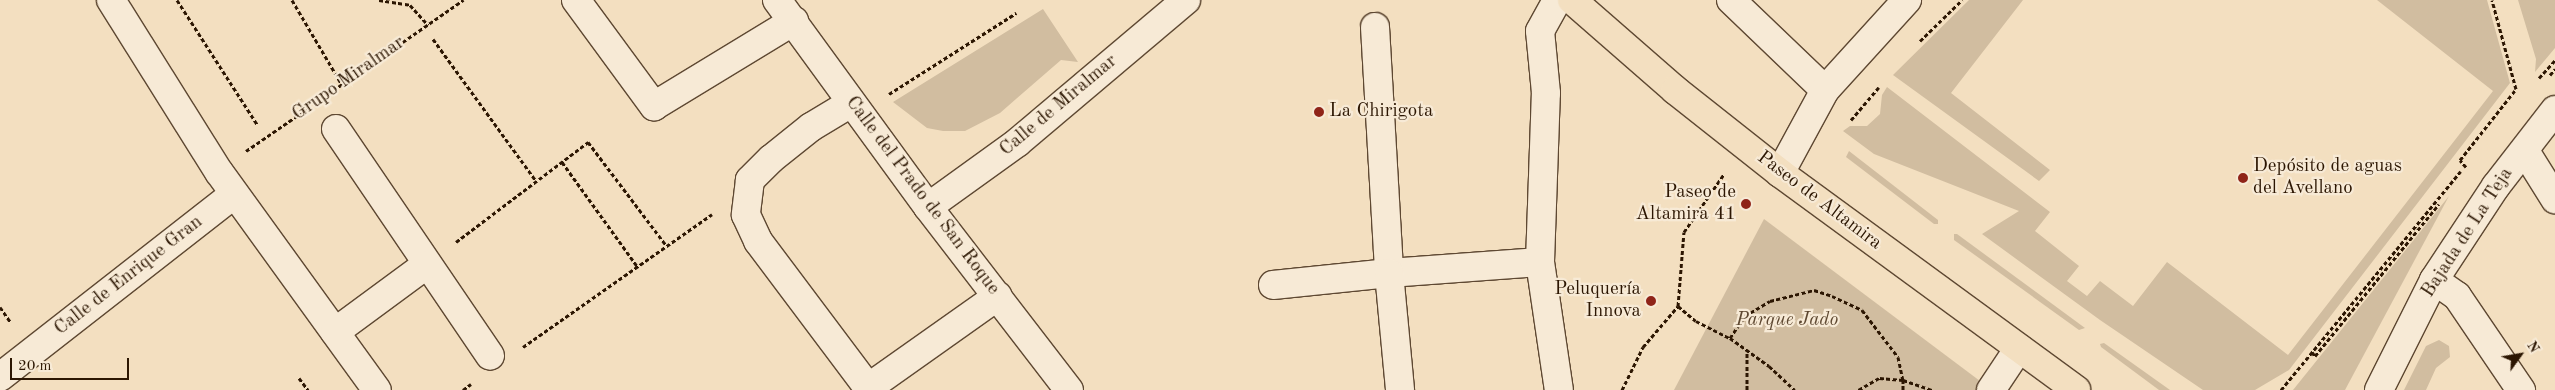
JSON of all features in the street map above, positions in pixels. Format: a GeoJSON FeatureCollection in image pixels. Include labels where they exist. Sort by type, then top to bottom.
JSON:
{"type":"FeatureCollection","features":[{"type":"Feature","properties":{"kind":"main road","name":"Paseo de Altamira"},"geometry":{"type":"LineString","coordinates":[[1572,0],[1675,90],[1780,173],[2076,390]]}},
{"type":"Feature","properties":{"kind":"street"},"geometry":{"type":"LineString","coordinates":[[111,0],[234,194],[377,390]]}},
{"type":"Feature","properties":{"kind":"street"},"geometry":{"type":"LineString","coordinates":[[576,0],[654,106],[794,21]]}},
{"type":"Feature","properties":{"kind":"street","name":"Calle del Prado de San Roque"},"geometry":{"type":"LineString","coordinates":[[777,0],[928,207],[1069,390]]}},
{"type":"Feature","properties":{"kind":"street","name":"Calle de Miralmar"},"geometry":{"type":"LineString","coordinates":[[928,207],[1018,142],[1186,0]]}},
{"type":"Feature","properties":{"kind":"street"},"geometry":{"type":"LineString","coordinates":[[1557,0],[1540,31],[1546,93],[1540,262],[1559,390]]}},
{"type":"Feature","properties":{"kind":"street"},"geometry":{"type":"LineString","coordinates":[[1731,0],[1825,90]]}},
{"type":"Feature","properties":{"kind":"street"},"geometry":{"type":"LineString","coordinates":[[1780,173],[1825,90],[1907,0]]}},
{"type":"Feature","properties":{"kind":"street"},"geometry":{"type":"LineString","coordinates":[[1375,27],[1389,273],[1400,390]]}},
{"type":"Feature","properties":{"kind":"street"},"geometry":{"type":"LineString","coordinates":[[852,103],[811,127],[770,159],[750,180],[746,216],[758,241],[869,389],[998,296]]}},
{"type":"Feature","properties":{"kind":"street","name":"Bajada de La Teja"},"geometry":{"type":"LineString","coordinates":[[2379,390],[2434,280],[2496,186],[2555,110]]}},
{"type":"Feature","properties":{"kind":"street","name":"Grupo Miralmar"},"geometry":{"type":"LineString","coordinates":[[336,129],[426,265],[490,356]]}},
{"type":"Feature","properties":{"kind":"street"},"geometry":{"type":"LineString","coordinates":[[2525,151],[2555,199]]}},
{"type":"Feature","properties":{"kind":"street","name":"Calle de Enrique Gran"},"geometry":{"type":"LineString","coordinates":[[0,377],[234,194]]}},
{"type":"Feature","properties":{"kind":"street"},"geometry":{"type":"LineString","coordinates":[[1273,285],[1389,273],[1540,262]]}},
{"type":"Feature","properties":{"kind":"street"},"geometry":{"type":"LineString","coordinates":[[335,332],[426,265]]}},
{"type":"Feature","properties":{"kind":"street"},"geometry":{"type":"LineString","coordinates":[[2434,280],[2457,296],[2522,390]]}},
{"type":"Feature","properties":{"kind":"street"},"geometry":{"type":"LineString","coordinates":[[1991,390],[2019,348]]}},
{"type":"Feature","properties":{"kind":"path"},"geometry":{"type":"LineString","coordinates":[[177,0],[257,124]]}},
{"type":"Feature","properties":{"kind":"path"},"geometry":{"type":"LineString","coordinates":[[292,0],[342,85]]}},
{"type":"Feature","properties":{"kind":"path"},"geometry":{"type":"LineString","coordinates":[[380,0],[410,5],[428,25]]}},
{"type":"Feature","properties":{"kind":"path","name":"Grupo Miralmar"},"geometry":{"type":"LineString","coordinates":[[323,98],[463,0]]}},
{"type":"Feature","properties":{"kind":"path"},"geometry":{"type":"LineString","coordinates":[[2492,0],[2516,89],[2460,160],[2465,167],[2496,186]]}},
{"type":"Feature","properties":{"kind":"path"},"geometry":{"type":"LineString","coordinates":[[889,94],[1016,13]]}},
{"type":"Feature","properties":{"kind":"path"},"geometry":{"type":"LineString","coordinates":[[433,40],[536,181]]}},
{"type":"Feature","properties":{"kind":"path","name":"Grupo Miralmar"},"geometry":{"type":"LineString","coordinates":[[243,152],[315,103]]}},
{"type":"Feature","properties":{"kind":"path"},"geometry":{"type":"LineString","coordinates":[[448,248],[588,142],[666,245]]}},
{"type":"Feature","properties":{"kind":"path"},"geometry":{"type":"LineString","coordinates":[[1622,390],[1643,347],[1678,306],[1684,232],[1745,145]]}},
{"type":"Feature","properties":{"kind":"path"},"geometry":{"type":"LineString","coordinates":[[562,162],[637,266]]}},
{"type":"Feature","properties":{"kind":"path"},"geometry":{"type":"LineString","coordinates":[[2281,390],[2312,352],[2452,183],[2454,186],[2315,356],[2312,352]]}},
{"type":"Feature","properties":{"kind":"path"},"geometry":{"type":"LineString","coordinates":[[520,349],[686,232]]}},
{"type":"Feature","properties":{"kind":"path"},"geometry":{"type":"LineString","coordinates":[[1730,338],[1745,316],[1770,301],[1814,290],[1862,310],[1898,357],[1903,390]]}},
{"type":"Feature","properties":{"kind":"path"},"geometry":{"type":"LineString","coordinates":[[1678,306],[1696,321],[1730,338],[1747,350],[1795,390]]}},
{"type":"Feature","properties":{"kind":"path"},"geometry":{"type":"LineString","coordinates":[[1747,350],[1747,390]]}},
{"type":"Feature","properties":{"kind":"path"},"geometry":{"type":"LineString","coordinates":[[299,378],[308,390]]}},
{"type":"Feature","properties":{"kind":"path"},"geometry":{"type":"LineString","coordinates":[[1858,390],[1879,378],[1903,380],[1932,390]]}},
{"type":"Feature","properties":{"kind":"path"},"geometry":{"type":"LineString","coordinates":[[463,390],[477,380]]}},
{"type":"Feature","properties":{"kind":"green space"},"geometry":{"type":"Polygon","coordinates":[[[1969,0],[2023,0],[1951,93],[2050,170],[2039,181],[1893,75],[1969,0]]]}},
{"type":"Feature","properties":{"kind":"green space"},"geometry":{"type":"Polygon","coordinates":[[[2377,0],[2487,0],[2510,83],[2289,370],[2255,390],[2203,390],[2100,320],[1982,234],[2019,211],[1874,154],[1843,131],[1850,126],[1867,126],[1880,114],[1882,95],[1887,87],[2050,212],[2035,231],[2079,266],[2067,281],[2087,296],[2100,281],[2133,306],[2167,262],[2288,355],[2493,91],[2377,0]]]}},
{"type":"Feature","properties":{"kind":"green space"},"geometry":{"type":"Polygon","coordinates":[[[2518,0],[2555,0],[2555,48],[2535,72],[2536,59],[2518,0]]]}},
{"type":"Feature","properties":{"kind":"green space"},"geometry":{"type":"Polygon","coordinates":[[[1043,9],[1078,62],[1061,60],[1000,113],[965,131],[943,131],[927,128],[893,102],[1043,9]]]}},
{"type":"Feature","properties":{"kind":"green space"},"geometry":{"type":"Polygon","coordinates":[[[1849,151],[1938,220],[1938,224],[1934,224],[1846,157],[1849,151]]]}},
{"type":"Feature","properties":{"kind":"green space"},"geometry":{"type":"Polygon","coordinates":[[[2449,196],[2345,390],[2293,390],[2449,196]]]}},
{"type":"Feature","properties":{"kind":"green space","name":"Parque Jado"},"geometry":{"type":"Polygon","coordinates":[[[1764,219],[1992,390],[1674,390],[1764,219]]]}},
{"type":"Feature","properties":{"kind":"green space"},"geometry":{"type":"Polygon","coordinates":[[[1954,234],[1957,234],[2085,328],[2079,330],[1954,240],[1954,234]]]}},
{"type":"Feature","properties":{"kind":"green space"},"geometry":{"type":"Polygon","coordinates":[[[2439,340],[2449,346],[2450,357],[2436,368],[2426,390],[2404,390],[2426,346],[2439,340]]]}},
{"type":"Feature","properties":{"kind":"green space"},"geometry":{"type":"Polygon","coordinates":[[[2104,343],[2170,390],[2159,390],[2101,347],[2100,344],[2104,343]]]}},
{"type":"Feature","properties":{"kind":"place","name":"La Chirigota"},"geometry":{"type":"Point","coordinates":[1319,112]}},
{"type":"Feature","properties":{"kind":"place","name":"Depósito de aguas del Avellano"},"geometry":{"type":"Point","coordinates":[2243,178]}},
{"type":"Feature","properties":{"kind":"place","name":"Paseo de Altamira 41"},"geometry":{"type":"Point","coordinates":[1746,204]}},
{"type":"Feature","properties":{"kind":"place","name":"Peluquería Innova"},"geometry":{"type":"Point","coordinates":[1651,301]}}]}
